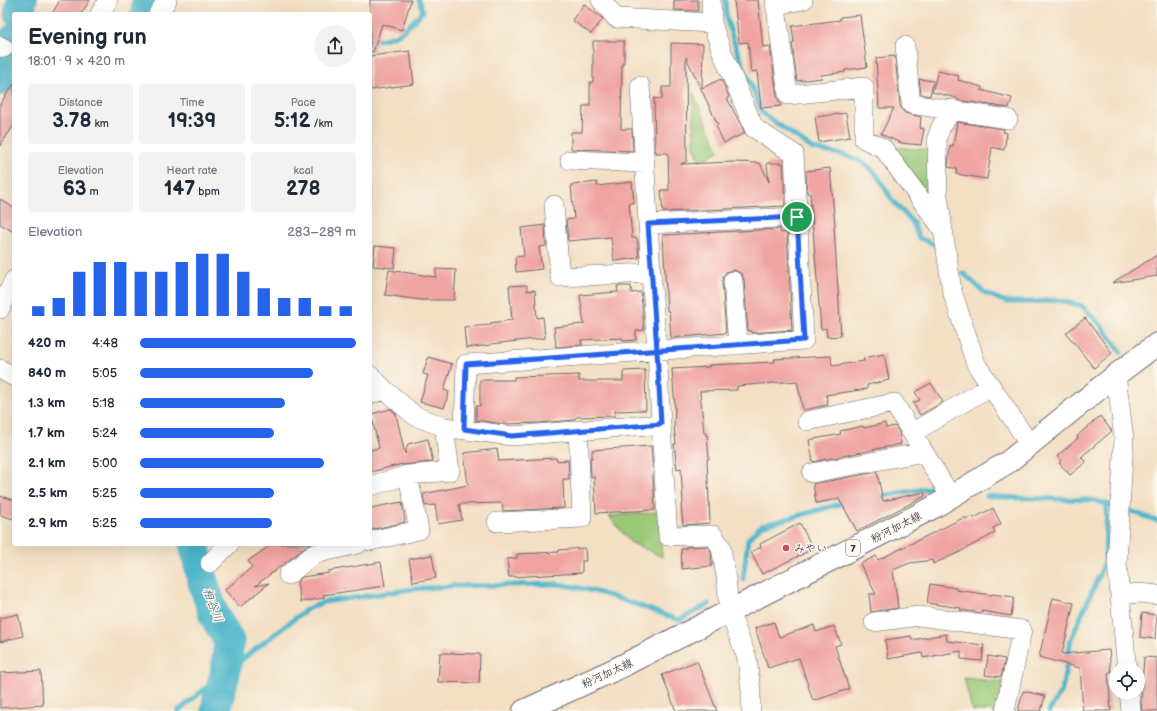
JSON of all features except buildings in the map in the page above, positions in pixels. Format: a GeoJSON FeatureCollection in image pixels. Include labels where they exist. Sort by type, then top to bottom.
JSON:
{"type":"FeatureCollection","features":[{"type":"Feature","properties":{"kind":"main road","name":"粉河加太線"},"geometry":{"type":"LineString","coordinates":[[524,711],[616,669],[934,507],[1008,462],[1157,344]]}},
{"type":"Feature","properties":{"kind":"street"},"geometry":{"type":"LineString","coordinates":[[101,12],[108,0]]}},
{"type":"Feature","properties":{"kind":"street"},"geometry":{"type":"LineString","coordinates":[[159,12],[167,0]]}},
{"type":"Feature","properties":{"kind":"street"},"geometry":{"type":"LineString","coordinates":[[601,0],[616,18],[712,22]]}},
{"type":"Feature","properties":{"kind":"street"},"geometry":{"type":"LineString","coordinates":[[464,429],[466,364],[804,340],[794,154],[754,128],[722,52],[712,22],[711,0]]}},
{"type":"Feature","properties":{"kind":"street"},"geometry":{"type":"LineString","coordinates":[[803,0],[775,2],[788,95],[864,87],[864,139],[883,148],[943,230]]}},
{"type":"Feature","properties":{"kind":"street"},"geometry":{"type":"LineString","coordinates":[[906,46],[911,104],[952,109],[1008,119]]}},
{"type":"Feature","properties":{"kind":"street"},"geometry":{"type":"LineString","coordinates":[[640,86],[668,536],[712,536],[721,547],[726,576],[729,611],[747,658],[751,691],[751,711]]}},
{"type":"Feature","properties":{"kind":"street"},"geometry":{"type":"LineString","coordinates":[[952,109],[941,127],[937,138],[938,196],[952,290],[976,364],[1030,445]]}},
{"type":"Feature","properties":{"kind":"street"},"geometry":{"type":"LineString","coordinates":[[570,160],[645,163]]}},
{"type":"Feature","properties":{"kind":"street"},"geometry":{"type":"LineString","coordinates":[[554,205],[560,278],[651,273]]}},
{"type":"Feature","properties":{"kind":"street"},"geometry":{"type":"LineString","coordinates":[[648,224],[797,217]]}},
{"type":"Feature","properties":{"kind":"street"},"geometry":{"type":"LineString","coordinates":[[733,281],[738,344]]}},
{"type":"Feature","properties":{"kind":"street"},"geometry":{"type":"LineString","coordinates":[[0,309],[12,284]]}},
{"type":"Feature","properties":{"kind":"street"},"geometry":{"type":"LineString","coordinates":[[0,369],[12,376]]}},
{"type":"Feature","properties":{"kind":"street"},"geometry":{"type":"LineString","coordinates":[[1116,375],[1124,439],[1117,563],[1126,663]]}},
{"type":"Feature","properties":{"kind":"street"},"geometry":{"type":"LineString","coordinates":[[372,379],[378,392],[415,416],[444,427],[512,436],[661,424]]}},
{"type":"Feature","properties":{"kind":"street"},"geometry":{"type":"LineString","coordinates":[[912,433],[991,386]]}},
{"type":"Feature","properties":{"kind":"street"},"geometry":{"type":"LineString","coordinates":[[807,421],[894,403],[951,497]]}},
{"type":"Feature","properties":{"kind":"street"},"geometry":{"type":"LineString","coordinates":[[372,485],[408,475],[450,471],[444,427]]}},
{"type":"Feature","properties":{"kind":"street"},"geometry":{"type":"LineString","coordinates":[[497,522],[582,518],[578,430]]}},
{"type":"Feature","properties":{"kind":"street"},"geometry":{"type":"LineString","coordinates":[[812,472],[924,452]]}},
{"type":"Feature","properties":{"kind":"street"},"geometry":{"type":"LineString","coordinates":[[372,541],[419,530],[408,475]]}},
{"type":"Feature","properties":{"kind":"street"},"geometry":{"type":"LineString","coordinates":[[210,563],[227,546]]}},
{"type":"Feature","properties":{"kind":"street"},"geometry":{"type":"LineString","coordinates":[[288,575],[314,554],[349,546]]}},
{"type":"Feature","properties":{"kind":"street"},"geometry":{"type":"LineString","coordinates":[[1120,596],[1140,593],[1157,595]]}},
{"type":"Feature","properties":{"kind":"street"},"geometry":{"type":"LineString","coordinates":[[874,622],[919,616],[1022,630],[1006,711]]}},
{"type":"Feature","properties":{"kind":"street"},"geometry":{"type":"LineString","coordinates":[[1130,699],[1131,711]]}},
{"type":"Feature","properties":{"kind":"green space"},"geometry":{"type":"Polygon","coordinates":[[[693,92],[719,151],[700,161],[694,146],[693,92]]]}},
{"type":"Feature","properties":{"kind":"green space"},"geometry":{"type":"Polygon","coordinates":[[[892,147],[929,150],[935,205],[892,147]]]}},
{"type":"Feature","properties":{"kind":"green space"},"geometry":{"type":"Polygon","coordinates":[[[659,512],[662,557],[630,542],[609,516],[659,512]]]}},
{"type":"Feature","properties":{"kind":"green space"},"geometry":{"type":"Polygon","coordinates":[[[964,678],[1003,682],[996,711],[972,711],[964,678]]]}},
{"type":"Feature","properties":{"kind":"waterway"},"geometry":{"type":"LineString","coordinates":[[19,12],[22,0]]}},
{"type":"Feature","properties":{"kind":"waterway","name":"相谷川"},"geometry":{"type":"LineString","coordinates":[[146,12],[147,0]]}},
{"type":"Feature","properties":{"kind":"waterway"},"geometry":{"type":"LineString","coordinates":[[372,41],[395,36],[405,29],[423,11],[419,0]]}},
{"type":"Feature","properties":{"kind":"waterway"},"geometry":{"type":"LineString","coordinates":[[725,0],[727,21],[762,113],[813,149],[844,155],[863,162],[877,175],[892,200],[913,223],[919,238],[934,244],[939,250]]}},
{"type":"Feature","properties":{"kind":"waterway"},"geometry":{"type":"LineString","coordinates":[[0,80],[10,57],[12,48]]}},
{"type":"Feature","properties":{"kind":"waterway"},"geometry":{"type":"LineString","coordinates":[[963,273],[985,293],[1006,302],[1058,300],[1082,306],[1101,325],[1121,352]]}},
{"type":"Feature","properties":{"kind":"waterway"},"geometry":{"type":"LineString","coordinates":[[876,497],[930,488]]}},
{"type":"Feature","properties":{"kind":"waterway"},"geometry":{"type":"LineString","coordinates":[[987,496],[1093,500],[1131,511],[1157,521]]}},
{"type":"Feature","properties":{"kind":"waterway"},"geometry":{"type":"LineString","coordinates":[[743,579],[748,539],[761,526],[848,502]]}},
{"type":"Feature","properties":{"kind":"waterway"},"geometry":{"type":"LineString","coordinates":[[1049,711],[1062,690],[1071,639],[1105,562],[1107,504]]}},
{"type":"Feature","properties":{"kind":"waterway","name":"相谷川"},"geometry":{"type":"LineString","coordinates":[[194,546],[203,582],[214,615],[229,641],[225,674],[216,711]]}},
{"type":"Feature","properties":{"kind":"waterway"},"geometry":{"type":"LineString","coordinates":[[178,711],[307,609],[324,602],[413,589],[453,586],[557,584],[572,586],[603,594],[679,620],[709,604]]}},
{"type":"Feature","properties":{"kind":"place","name":"みやい"},"geometry":{"type":"Point","coordinates":[786,548]}},
{"type":"Feature","properties":{"kind":"route"},"geometry":{"type":"LineString","coordinates":[[797,217],[648,224],[657,350],[661,424],[512,436],[464,429],[466,364],[657,350],[804,340],[797,217]]}}]}
